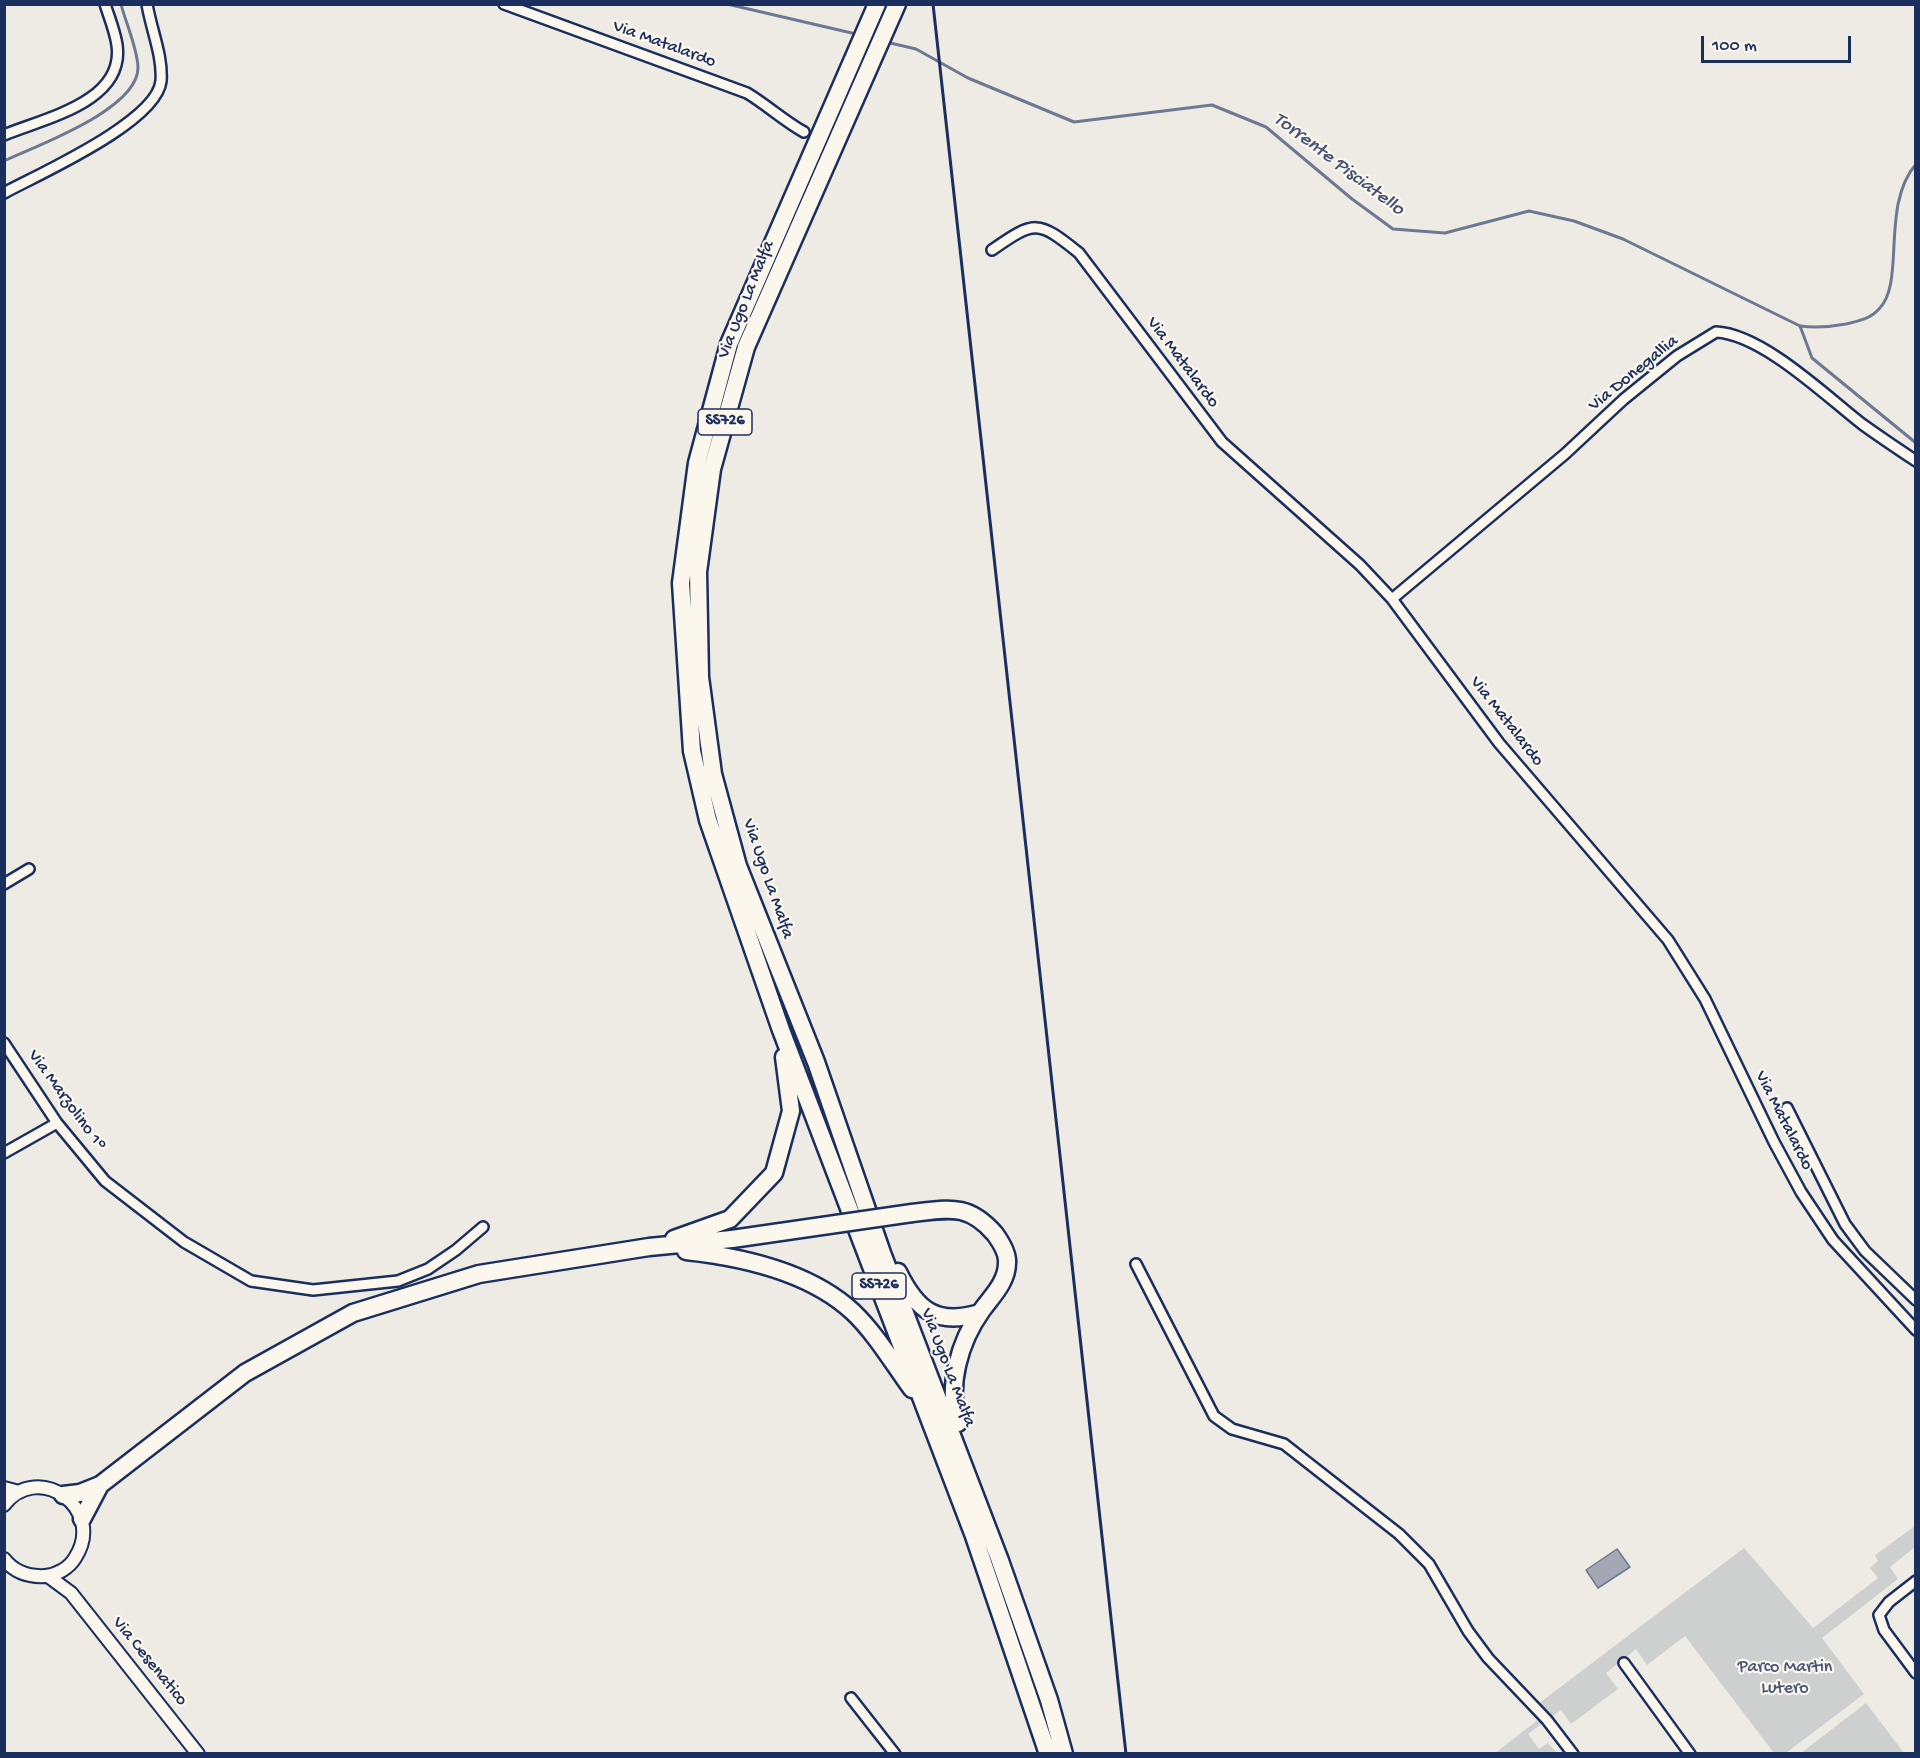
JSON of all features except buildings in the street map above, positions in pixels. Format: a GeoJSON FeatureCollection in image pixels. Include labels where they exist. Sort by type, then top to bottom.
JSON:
{"type":"FeatureCollection","features":[{"type":"Feature","properties":{"kind":"highway","name":"Via Ugo La Malfa"},"geometry":{"type":"LineString","coordinates":[[877,4],[729,344],[697,462],[681,583],[692,751],[708,820],[781,1030],[974,1536],[1048,1754]]}},
{"type":"Feature","properties":{"kind":"highway","name":"Via Ugo La Malfa"},"geometry":{"type":"LineString","coordinates":[[897,4],[747,346],[712,469],[698,572],[699,677],[713,774],[738,866],[816,1062],[882,1253],[999,1558],[1049,1700],[1064,1754]]}},
{"type":"Feature","properties":{"kind":"highway"},"geometry":{"type":"LineString","coordinates":[[649,1247],[730,1219],[774,1173],[791,1111],[781,1030]]}},
{"type":"Feature","properties":{"kind":"highway"},"geometry":{"type":"LineString","coordinates":[[63,1494],[80,1492],[100,1485],[245,1373],[353,1313],[479,1274],[649,1247],[732,1239],[954,1209],[981,1218],[1000,1241],[1008,1262],[1000,1287],[980,1312],[957,1362],[952,1403],[996,1528],[999,1558]]}},
{"type":"Feature","properties":{"kind":"highway"},"geometry":{"type":"LineString","coordinates":[[649,1247],[709,1253],[760,1265],[815,1286],[852,1312],[882,1346],[926,1409]]}},
{"type":"Feature","properties":{"kind":"highway"},"geometry":{"type":"LineString","coordinates":[[882,1253],[896,1266],[904,1285],[922,1309],[944,1317],[963,1318],[980,1312]]}},
{"type":"Feature","properties":{"kind":"highway"},"geometry":{"type":"LineString","coordinates":[[82,1519],[100,1485]]}},
{"type":"Feature","properties":{"kind":"main road"},"geometry":{"type":"LineString","coordinates":[[4,1488],[19,1492]]}},
{"type":"Feature","properties":{"kind":"main road"},"geometry":{"type":"LineString","coordinates":[[4,1505],[19,1492],[34,1488],[49,1489],[63,1494],[75,1505],[82,1519],[82,1542],[72,1563],[71,1593]]}},
{"type":"Feature","properties":{"kind":"main road"},"geometry":{"type":"LineString","coordinates":[[4,1559],[11,1572],[32,1576],[48,1576],[72,1563]]}},
{"type":"Feature","properties":{"kind":"main road","name":"Via Cesenatico"},"geometry":{"type":"LineString","coordinates":[[48,1576],[71,1593],[198,1754]]}},
{"type":"Feature","properties":{"kind":"street"},"geometry":{"type":"LineString","coordinates":[[4,135],[86,101],[104,89],[116,71],[117,45],[105,4]]}},
{"type":"Feature","properties":{"kind":"street"},"geometry":{"type":"LineString","coordinates":[[4,193],[102,141],[136,117],[156,94],[161,83],[161,68],[147,4]]}},
{"type":"Feature","properties":{"kind":"street","name":"Via Matalardo"},"geometry":{"type":"LineString","coordinates":[[504,4],[747,93],[767,105],[782,120],[804,132]]}},
{"type":"Feature","properties":{"kind":"street","name":"Via Matalardo"},"geometry":{"type":"LineString","coordinates":[[992,250],[1017,232],[1034,226],[1052,231],[1079,254],[1222,442],[1360,565],[1392,599],[1499,743],[1668,940],[1706,999],[1774,1142],[1801,1192],[1833,1240],[1916,1330]]}},
{"type":"Feature","properties":{"kind":"street","name":"Via Donegallia"},"geometry":{"type":"LineString","coordinates":[[1392,599],[1565,454],[1624,399],[1677,356],[1716,332],[1733,335],[1801,374],[1863,424],[1916,461]]}},
{"type":"Feature","properties":{"kind":"street"},"geometry":{"type":"LineString","coordinates":[[4,884],[29,869]]}},
{"type":"Feature","properties":{"kind":"street","name":"Via Marzolino 1°"},"geometry":{"type":"LineString","coordinates":[[4,1042],[57,1123],[105,1181],[184,1242],[251,1281],[313,1290],[398,1281],[428,1269],[456,1251],[483,1227]]}},
{"type":"Feature","properties":{"kind":"street"},"geometry":{"type":"LineString","coordinates":[[1787,1108],[1845,1224],[1865,1251],[1916,1300]]}},
{"type":"Feature","properties":{"kind":"street"},"geometry":{"type":"LineString","coordinates":[[4,1153],[57,1123]]}},
{"type":"Feature","properties":{"kind":"street"},"geometry":{"type":"LineString","coordinates":[[1136,1264],[1214,1416],[1232,1429],[1284,1444],[1399,1534],[1429,1564],[1468,1631],[1488,1658],[1544,1716],[1573,1754]]}},
{"type":"Feature","properties":{"kind":"street"},"geometry":{"type":"LineString","coordinates":[[1916,1581],[1889,1602],[1879,1615],[1884,1630],[1916,1673]]}},
{"type":"Feature","properties":{"kind":"street"},"geometry":{"type":"LineString","coordinates":[[1624,1663],[1690,1754]]}},
{"type":"Feature","properties":{"kind":"street"},"geometry":{"type":"LineString","coordinates":[[851,1698],[895,1754]]}},
{"type":"Feature","properties":{"kind":"green space","name":"Parco Martin Lutero"},"geometry":{"type":"Polygon","coordinates":[[[1915,1526],[1915,1547],[1890,1567],[1898,1579],[1822,1638],[1864,1694],[1786,1753],[1774,1753],[1685,1636],[1647,1665],[1636,1649],[1606,1673],[1618,1689],[1571,1724],[1561,1710],[1528,1734],[1539,1749],[1548,1743],[1557,1753],[1494,1754],[1539,1719],[1534,1707],[1744,1548],[1813,1628],[1878,1578],[1870,1568],[1878,1561],[1875,1555],[1915,1526]]]}},
{"type":"Feature","properties":{"kind":"green space"},"geometry":{"type":"Polygon","coordinates":[[[1866,1703],[1904,1753],[1801,1753],[1866,1703]]]}},
{"type":"Feature","properties":{"kind":"shaded area"},"geometry":{"type":"Polygon","coordinates":[[[1617,1549],[1630,1567],[1598,1588],[1586,1570],[1617,1549]]]}},
{"type":"Feature","properties":{"kind":"waterway","name":"Torrente Pisciatello"},"geometry":{"type":"LineString","coordinates":[[4,161],[84,124],[122,97],[134,82],[138,67],[137,59],[121,4]]}},
{"type":"Feature","properties":{"kind":"waterway","name":"Torrente Pisciatello"},"geometry":{"type":"LineString","coordinates":[[727,4],[856,34]]}},
{"type":"Feature","properties":{"kind":"waterway","name":"Torrente Pisciatello"},"geometry":{"type":"LineString","coordinates":[[886,42],[916,49],[968,78],[1074,122],[1212,105],[1266,127],[1352,199],[1393,229],[1445,233],[1529,211],[1574,221],[1623,239],[1800,326],[1823,327],[1860,321],[1879,309],[1887,297],[1891,281],[1899,201],[1905,181],[1916,164]]}},
{"type":"Feature","properties":{"kind":"waterway"},"geometry":{"type":"LineString","coordinates":[[1800,326],[1812,358],[1916,443]]}},
{"type":"Feature","properties":{"kind":"railway"},"geometry":{"type":"LineString","coordinates":[[933,4],[1126,1754]]}}]}
